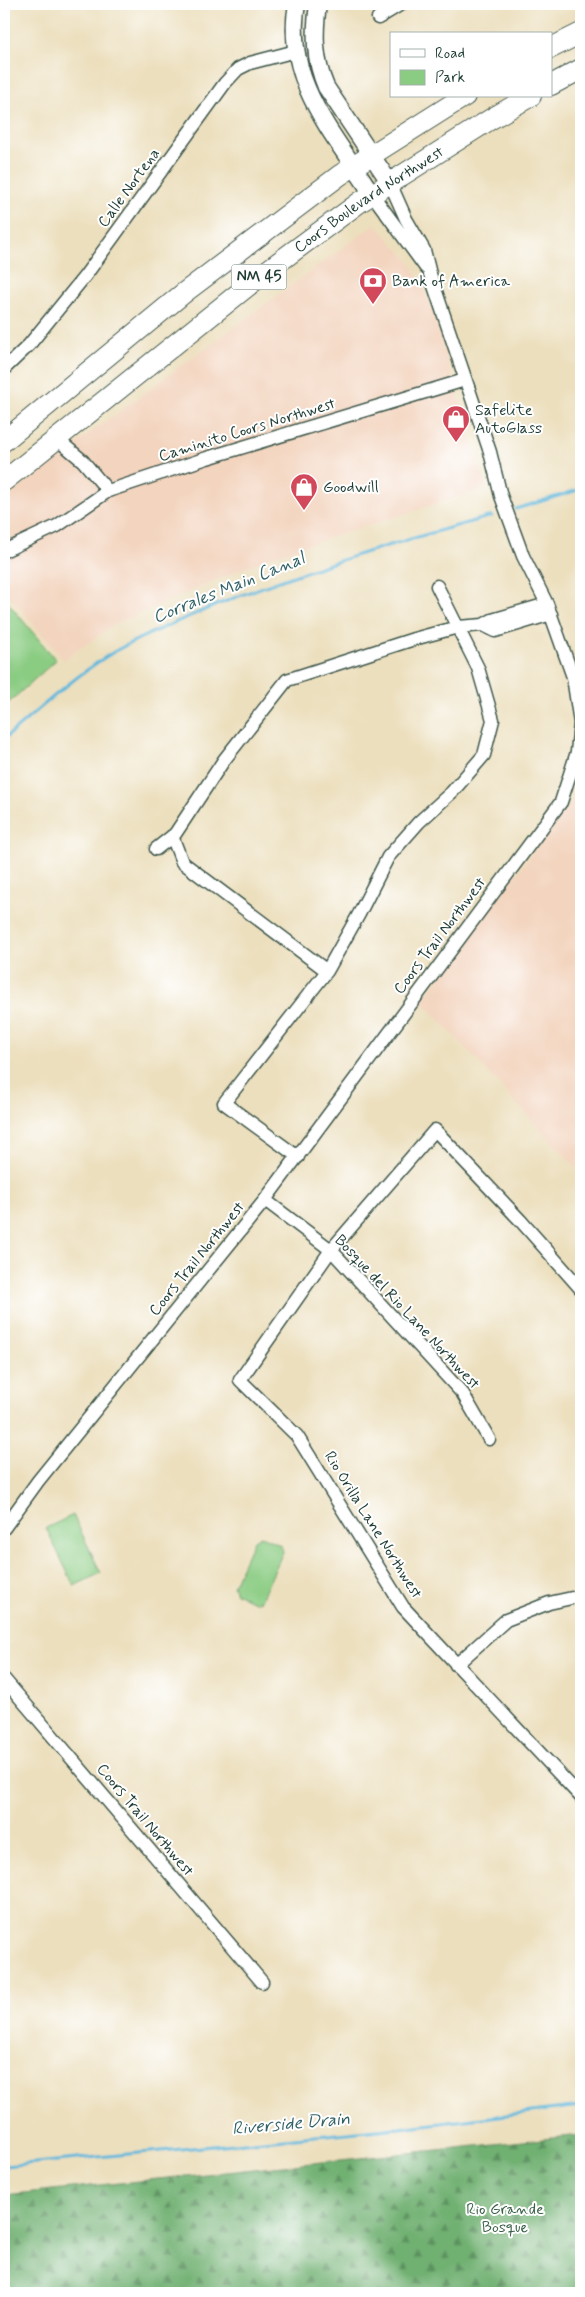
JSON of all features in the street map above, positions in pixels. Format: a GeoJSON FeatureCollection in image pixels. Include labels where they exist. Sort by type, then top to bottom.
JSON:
{"type":"FeatureCollection","features":[{"type":"Feature","properties":{"kind":"main road"},"geometry":{"type":"LineString","coordinates":[[552,48],[581,33]]}},
{"type":"Feature","properties":{"kind":"main road"},"geometry":{"type":"LineString","coordinates":[[552,84],[581,69]]}},
{"type":"Feature","properties":{"kind":"main road","name":"Coors Boulevard Northwest"},"geometry":{"type":"LineString","coordinates":[[7,434],[185,292],[354,166],[462,98]]}},
{"type":"Feature","properties":{"kind":"main road","name":"Coors Boulevard Northwest"},"geometry":{"type":"LineString","coordinates":[[4,481],[264,273],[372,194],[528,98]]}},
{"type":"Feature","properties":{"kind":"street"},"geometry":{"type":"LineString","coordinates":[[297,4],[294,39],[298,67],[308,95],[372,194],[430,274]]}},
{"type":"Feature","properties":{"kind":"street"},"geometry":{"type":"LineString","coordinates":[[318,4],[314,35],[319,71],[326,87],[390,183],[406,219],[424,250],[430,274]]}},
{"type":"Feature","properties":{"kind":"street"},"geometry":{"type":"LineString","coordinates":[[378,18],[401,4]]}},
{"type":"Feature","properties":{"kind":"street","name":"Calle Nortena"},"geometry":{"type":"LineString","coordinates":[[4,369],[29,346],[85,276],[225,83],[238,70],[250,64],[296,51]]}},
{"type":"Feature","properties":{"kind":"street","name":"Coors Trail Northwest"},"geometry":{"type":"LineString","coordinates":[[4,1528],[38,1481],[298,1157],[401,1015],[561,802],[577,752],[580,723],[573,677],[548,609],[523,556],[501,496],[490,452],[430,274]]}},
{"type":"Feature","properties":{"kind":"street","name":"Caminito Coors Northwest"},"geometry":{"type":"LineString","coordinates":[[4,551],[56,526],[108,491],[208,458],[465,380]]}},
{"type":"Feature","properties":{"kind":"street"},"geometry":{"type":"LineString","coordinates":[[57,439],[83,461],[108,491]]}},
{"type":"Feature","properties":{"kind":"street"},"geometry":{"type":"LineString","coordinates":[[298,1157],[224,1103],[327,971],[388,857],[419,822],[452,792],[484,755],[494,720],[478,668],[437,586]]}},
{"type":"Feature","properties":{"kind":"street"},"geometry":{"type":"LineString","coordinates":[[156,849],[172,836],[224,760],[287,680],[458,627],[482,625],[495,631],[508,622],[548,609]]}},
{"type":"Feature","properties":{"kind":"street"},"geometry":{"type":"LineString","coordinates":[[172,836],[182,862],[327,971]]}},
{"type":"Feature","properties":{"kind":"street"},"geometry":{"type":"LineString","coordinates":[[331,1250],[435,1130],[520,1220],[581,1289]]}},
{"type":"Feature","properties":{"kind":"street","name":"Bosque del Rio Lane Northwest"},"geometry":{"type":"LineString","coordinates":[[264,1200],[331,1250],[463,1394],[489,1439]]}},
{"type":"Feature","properties":{"kind":"street","name":"Rio Orilla Lane Northwest"},"geometry":{"type":"LineString","coordinates":[[331,1250],[240,1380],[297,1436],[404,1606],[456,1665],[581,1798]]}},
{"type":"Feature","properties":{"kind":"street"},"geometry":{"type":"LineString","coordinates":[[456,1665],[506,1620],[549,1603],[581,1596]]}},
{"type":"Feature","properties":{"kind":"street","name":"Coors Trail Northwest"},"geometry":{"type":"LineString","coordinates":[[4,1679],[262,1982]]}},
{"type":"Feature","properties":{"kind":"shaded area"},"geometry":{"type":"Polygon","coordinates":[[[375,224],[411,263],[431,305],[486,488],[272,556],[115,624],[64,660],[4,589],[4,500],[90,433],[375,224]]]}},
{"type":"Feature","properties":{"kind":"shaded area"},"geometry":{"type":"Polygon","coordinates":[[[581,788],[581,1173],[422,1001],[581,788]]]}},
{"type":"Feature","properties":{"kind":"green space"},"geometry":{"type":"Polygon","coordinates":[[[4,598],[56,660],[4,707],[4,598]]]}},
{"type":"Feature","properties":{"kind":"green space"},"geometry":{"type":"Polygon","coordinates":[[[73,1515],[101,1573],[74,1586],[46,1528],[73,1515]]]}},
{"type":"Feature","properties":{"kind":"green space"},"geometry":{"type":"Polygon","coordinates":[[[261,1536],[281,1545],[283,1552],[261,1600],[254,1602],[236,1593],[233,1586],[254,1540],[261,1536]]]}},
{"type":"Feature","properties":{"kind":"green space","name":"Rio Grande Bosque"},"geometry":{"type":"Polygon","coordinates":[[[581,2135],[581,2293],[4,2293],[4,2195],[581,2135]]]}},
{"type":"Feature","properties":{"kind":"waterway","name":"Corrales Main Canal"},"geometry":{"type":"LineString","coordinates":[[516,509],[581,489]]}},
{"type":"Feature","properties":{"kind":"waterway","name":"Corrales Main Canal"},"geometry":{"type":"LineString","coordinates":[[4,739],[59,692],[102,659],[153,632],[214,606],[317,568],[492,516]]}},
{"type":"Feature","properties":{"kind":"waterway","name":"Riverside Drain"},"geometry":{"type":"LineString","coordinates":[[4,2166],[399,2128],[581,2106]]}},
{"type":"Feature","properties":{"kind":"place","name":"Bank of America"},"geometry":{"type":"Point","coordinates":[373,305]}},
{"type":"Feature","properties":{"kind":"place","name":"Safelite AutoGlass"},"geometry":{"type":"Point","coordinates":[456,443]}},
{"type":"Feature","properties":{"kind":"place","name":"Goodwill"},"geometry":{"type":"Point","coordinates":[304,511]}}]}
